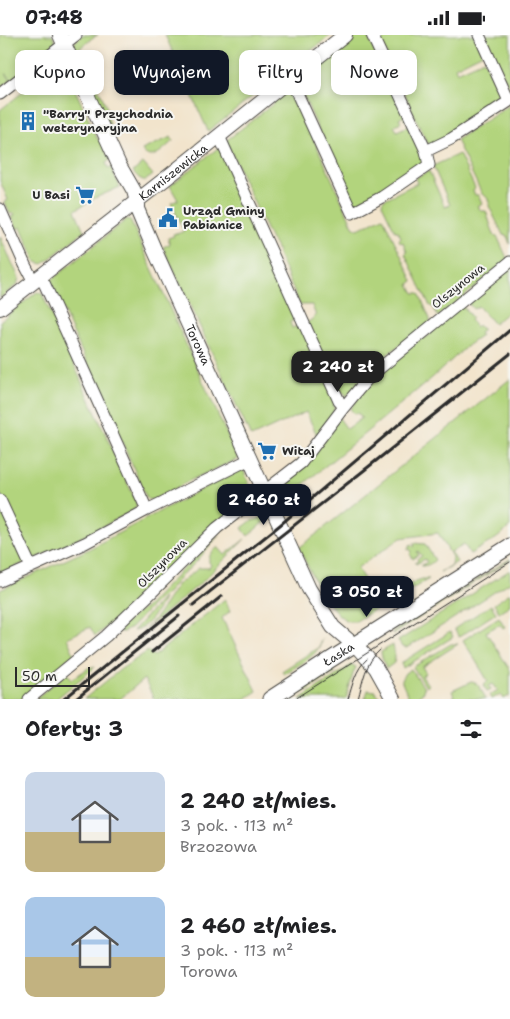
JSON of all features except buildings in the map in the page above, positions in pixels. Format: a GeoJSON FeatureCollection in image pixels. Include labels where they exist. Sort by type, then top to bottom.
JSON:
{"type":"FeatureCollection","features":[{"type":"Feature","properties":{"kind":"main road","name":"Łaska"},"geometry":{"type":"LineString","coordinates":[[270,699],[510,546]]}},
{"type":"Feature","properties":{"kind":"street"},"geometry":{"type":"LineString","coordinates":[[0,94],[62,39],[76,35]]}},
{"type":"Feature","properties":{"kind":"street","name":"Karniszewicka"},"geometry":{"type":"LineString","coordinates":[[321,54],[345,35]]}},
{"type":"Feature","properties":{"kind":"street"},"geometry":{"type":"LineString","coordinates":[[298,95],[352,213],[377,200],[429,165],[426,151],[372,35]]}},
{"type":"Feature","properties":{"kind":"street"},"geometry":{"type":"LineString","coordinates":[[426,151],[451,139],[508,102],[507,90],[479,35]]}},
{"type":"Feature","properties":{"kind":"street","name":"Torowa"},"geometry":{"type":"LineString","coordinates":[[62,39],[119,165],[134,191],[137,209],[148,234],[314,597],[333,627],[376,668],[392,699]]}},
{"type":"Feature","properties":{"kind":"street","name":"Karniszewicka"},"geometry":{"type":"LineString","coordinates":[[0,309],[271,95]]}},
{"type":"Feature","properties":{"kind":"street"},"geometry":{"type":"LineString","coordinates":[[220,136],[339,401],[344,407]]}},
{"type":"Feature","properties":{"kind":"street"},"geometry":{"type":"LineString","coordinates":[[0,209],[25,265],[45,285],[147,510]]}},
{"type":"Feature","properties":{"kind":"street","name":"Olszynowa"},"geometry":{"type":"LineString","coordinates":[[29,699],[106,636],[217,528],[300,463],[355,392],[378,370],[510,262]]}},
{"type":"Feature","properties":{"kind":"street"},"geometry":{"type":"LineString","coordinates":[[0,581],[85,543],[250,459]]}},
{"type":"Feature","properties":{"kind":"street"},"geometry":{"type":"LineString","coordinates":[[0,500],[31,567]]}},
{"type":"Feature","properties":{"kind":"green space"},"geometry":{"type":"Polygon","coordinates":[[[0,35],[52,35],[56,42],[49,50],[15,50],[15,78],[12,80],[6,74],[11,80],[2,87],[0,83],[0,35]]]}},
{"type":"Feature","properties":{"kind":"green space"},"geometry":{"type":"Polygon","coordinates":[[[82,35],[98,35],[80,48],[81,50],[73,50],[74,43],[82,35]]]}},
{"type":"Feature","properties":{"kind":"green space"},"geometry":{"type":"Polygon","coordinates":[[[165,35],[331,35],[312,50],[239,50],[239,95],[254,95],[208,131],[192,95],[229,95],[229,50],[172,50],[165,35]]]}},
{"type":"Feature","properties":{"kind":"green space"},"geometry":{"type":"Polygon","coordinates":[[[353,35],[368,35],[374,50],[340,50],[342,44],[353,35]]]}},
{"type":"Feature","properties":{"kind":"green space"},"geometry":{"type":"Polygon","coordinates":[[[378,35],[475,35],[483,53],[455,67],[457,72],[484,60],[504,100],[487,112],[482,111],[477,115],[478,118],[431,145],[427,143],[405,95],[417,95],[417,50],[385,50],[378,35]]]}},
{"type":"Feature","properties":{"kind":"green space"},"geometry":{"type":"Polygon","coordinates":[[[484,35],[510,35],[510,84],[508,85],[484,35]]]}},
{"type":"Feature","properties":{"kind":"green space"},"geometry":{"type":"Polygon","coordinates":[[[331,54],[331,95],[395,95],[407,120],[403,116],[399,118],[401,122],[394,126],[397,131],[408,126],[425,162],[384,192],[382,189],[375,193],[377,197],[354,208],[303,95],[321,95],[321,61],[331,54]]]}},
{"type":"Feature","properties":{"kind":"green space"},"geometry":{"type":"Polygon","coordinates":[[[19,95],[77,95],[98,140],[101,140],[110,160],[106,163],[108,168],[111,168],[120,187],[95,198],[75,210],[84,231],[43,264],[36,262],[21,227],[17,229],[12,216],[15,215],[14,213],[10,214],[5,202],[8,200],[0,181],[0,110],[19,95]]]}},
{"type":"Feature","properties":{"kind":"green space"},"geometry":{"type":"Polygon","coordinates":[[[94,95],[101,95],[108,110],[105,112],[110,124],[107,124],[94,95]]]}},
{"type":"Feature","properties":{"kind":"green space"},"geometry":{"type":"Polygon","coordinates":[[[282,95],[292,95],[353,226],[358,229],[383,217],[413,281],[409,284],[414,293],[419,293],[430,319],[430,323],[381,359],[381,362],[345,398],[346,394],[339,391],[307,323],[316,316],[312,305],[300,305],[276,247],[271,240],[227,143],[227,140],[273,104],[282,95]]]}},
{"type":"Feature","properties":{"kind":"green space"},"geometry":{"type":"Polygon","coordinates":[[[510,105],[510,244],[507,236],[503,235],[489,206],[488,199],[482,194],[456,140],[510,105]]]}},
{"type":"Feature","properties":{"kind":"green space"},"geometry":{"type":"Polygon","coordinates":[[[171,137],[173,141],[158,154],[149,156],[142,150],[171,137]]]}},
{"type":"Feature","properties":{"kind":"green space"},"geometry":{"type":"Polygon","coordinates":[[[218,148],[233,177],[235,187],[241,193],[266,249],[264,251],[270,264],[273,264],[296,314],[294,320],[290,322],[292,328],[302,324],[334,395],[334,410],[329,421],[317,435],[306,412],[251,437],[163,247],[170,244],[168,238],[174,236],[173,234],[184,231],[171,203],[178,200],[170,186],[218,148]]]}},
{"type":"Feature","properties":{"kind":"green space"},"geometry":{"type":"Polygon","coordinates":[[[459,154],[475,188],[473,190],[475,195],[478,195],[482,203],[478,206],[481,211],[486,211],[495,236],[497,236],[508,260],[438,317],[433,307],[430,306],[405,254],[407,252],[403,242],[401,243],[399,240],[401,237],[398,231],[395,231],[382,204],[383,200],[417,183],[415,178],[429,171],[445,207],[450,205],[433,166],[459,154]]]}},
{"type":"Feature","properties":{"kind":"green space"},"geometry":{"type":"Polygon","coordinates":[[[143,163],[153,175],[145,181],[133,172],[143,163]]]}},
{"type":"Feature","properties":{"kind":"green space"},"geometry":{"type":"Polygon","coordinates":[[[127,219],[130,220],[238,459],[195,478],[153,500],[147,499],[113,421],[114,418],[112,419],[50,281],[127,219]]]}},
{"type":"Feature","properties":{"kind":"green space"},"geometry":{"type":"Polygon","coordinates":[[[0,236],[19,278],[17,285],[0,298],[0,236]]]}},
{"type":"Feature","properties":{"kind":"green space"},"geometry":{"type":"Polygon","coordinates":[[[510,267],[510,310],[494,324],[478,306],[473,309],[466,300],[510,267]]]}},
{"type":"Feature","properties":{"kind":"green space"},"geometry":{"type":"Polygon","coordinates":[[[37,292],[42,294],[137,504],[134,510],[122,517],[31,560],[0,493],[0,321],[37,292]]]}},
{"type":"Feature","properties":{"kind":"green space"},"geometry":{"type":"Polygon","coordinates":[[[461,304],[472,318],[470,320],[476,327],[478,325],[483,330],[479,333],[481,336],[280,505],[274,491],[339,418],[347,429],[362,418],[350,409],[366,386],[421,338],[431,334],[432,329],[461,304]]]}},
{"type":"Feature","properties":{"kind":"green space"},"geometry":{"type":"Polygon","coordinates":[[[510,379],[510,527],[497,538],[470,554],[464,544],[451,552],[457,562],[440,572],[451,565],[452,557],[438,533],[401,538],[357,568],[377,600],[386,603],[356,621],[344,619],[321,594],[299,548],[510,379]]]}},
{"type":"Feature","properties":{"kind":"green space"},"geometry":{"type":"Polygon","coordinates":[[[243,469],[253,494],[138,600],[95,636],[90,627],[67,638],[74,654],[64,662],[64,665],[23,699],[0,699],[0,590],[87,550],[243,469]]]}},
{"type":"Feature","properties":{"kind":"green space"},"geometry":{"type":"Polygon","coordinates":[[[0,506],[26,562],[0,574],[0,506]]]}},
{"type":"Feature","properties":{"kind":"green space"},"geometry":{"type":"Polygon","coordinates":[[[265,513],[267,519],[248,536],[242,528],[251,521],[259,519],[265,513]]]}},
{"type":"Feature","properties":{"kind":"green space"},"geometry":{"type":"Polygon","coordinates":[[[220,534],[168,592],[154,603],[131,628],[120,632],[119,630],[132,617],[146,607],[220,534]]]}},
{"type":"Feature","properties":{"kind":"green space"},"geometry":{"type":"Polygon","coordinates":[[[245,539],[202,582],[143,631],[155,619],[177,585],[199,568],[209,568],[211,565],[209,562],[210,555],[218,547],[225,555],[245,539]]]}},
{"type":"Feature","properties":{"kind":"green space"},"geometry":{"type":"Polygon","coordinates":[[[413,543],[425,544],[435,560],[425,566],[421,566],[427,562],[425,559],[416,564],[417,559],[422,556],[418,551],[419,555],[413,559],[410,554],[412,552],[408,548],[411,544],[415,546],[413,543]]]}},
{"type":"Feature","properties":{"kind":"green space"},"geometry":{"type":"Polygon","coordinates":[[[510,560],[393,634],[392,632],[510,560]]]}},
{"type":"Feature","properties":{"kind":"green space"},"geometry":{"type":"Polygon","coordinates":[[[510,570],[510,582],[409,647],[402,647],[398,641],[510,570]]]}},
{"type":"Feature","properties":{"kind":"green space"},"geometry":{"type":"Polygon","coordinates":[[[422,579],[429,579],[400,596],[400,590],[422,579]]]}},
{"type":"Feature","properties":{"kind":"green space"},"geometry":{"type":"Polygon","coordinates":[[[510,593],[510,605],[499,612],[494,604],[510,593]]]}},
{"type":"Feature","properties":{"kind":"green space"},"geometry":{"type":"Polygon","coordinates":[[[163,598],[147,623],[133,631],[163,598]]]}},
{"type":"Feature","properties":{"kind":"green space"},"geometry":{"type":"Polygon","coordinates":[[[225,599],[230,611],[222,618],[257,691],[245,699],[154,699],[144,679],[120,699],[84,699],[121,669],[148,651],[154,656],[225,599]]]}},
{"type":"Feature","properties":{"kind":"green space"},"geometry":{"type":"Polygon","coordinates":[[[491,605],[496,613],[459,637],[454,629],[491,605]]]}},
{"type":"Feature","properties":{"kind":"green space"},"geometry":{"type":"Polygon","coordinates":[[[499,617],[505,627],[503,628],[500,624],[486,632],[510,670],[510,695],[504,699],[501,694],[492,699],[490,695],[498,690],[493,684],[489,686],[491,689],[487,691],[483,685],[488,681],[463,640],[499,617]]]}},
{"type":"Feature","properties":{"kind":"green space"},"geometry":{"type":"Polygon","coordinates":[[[450,632],[453,637],[403,668],[401,663],[450,632]]]}},
{"type":"Feature","properties":{"kind":"green space"},"geometry":{"type":"Polygon","coordinates":[[[451,644],[458,644],[422,667],[426,673],[422,676],[428,685],[426,687],[413,667],[451,644]]]}},
{"type":"Feature","properties":{"kind":"green space"},"geometry":{"type":"Polygon","coordinates":[[[393,645],[394,663],[386,669],[381,652],[393,645]]]}},
{"type":"Feature","properties":{"kind":"green space"},"geometry":{"type":"Polygon","coordinates":[[[319,647],[313,655],[284,674],[282,671],[319,647]]]}},
{"type":"Feature","properties":{"kind":"green space"},"geometry":{"type":"Polygon","coordinates":[[[352,665],[356,667],[346,699],[300,699],[352,665]]]}},
{"type":"Feature","properties":{"kind":"green space"},"geometry":{"type":"Polygon","coordinates":[[[90,667],[95,667],[56,699],[35,699],[67,673],[72,679],[90,667]]]}},
{"type":"Feature","properties":{"kind":"green space"},"geometry":{"type":"Polygon","coordinates":[[[411,669],[424,688],[422,694],[414,699],[409,699],[401,680],[405,673],[411,669]]]}},
{"type":"Feature","properties":{"kind":"green space"},"geometry":{"type":"Polygon","coordinates":[[[333,670],[335,672],[292,699],[288,699],[333,670]]]}},
{"type":"Feature","properties":{"kind":"green space"},"geometry":{"type":"Polygon","coordinates":[[[471,682],[478,686],[486,699],[455,699],[452,691],[471,682]]]}},
{"type":"Feature","properties":{"kind":"green space"},"geometry":{"type":"Polygon","coordinates":[[[368,690],[375,691],[380,699],[365,699],[368,690]]]}},
{"type":"Feature","properties":{"kind":"tram line"},"geometry":{"type":"LineString","coordinates":[[295,699],[510,562]]}},
{"type":"Feature","properties":{"kind":"tram line"},"geometry":{"type":"LineString","coordinates":[[358,699],[368,666],[380,650]]}},
{"type":"Feature","properties":{"kind":"tram line"},"geometry":{"type":"LineString","coordinates":[[348,699],[357,673],[367,659]]}},
{"type":"Feature","properties":{"kind":"railway"},"geometry":{"type":"LineString","coordinates":[[64,699],[280,525],[510,330]]}},
{"type":"Feature","properties":{"kind":"railway"},"geometry":{"type":"LineString","coordinates":[[193,605],[510,354]]}},
{"type":"Feature","properties":{"kind":"railway"},"geometry":{"type":"LineString","coordinates":[[152,652],[222,596]]}},
{"type":"Feature","properties":{"kind":"railway"},"geometry":{"type":"LineString","coordinates":[[76,699],[179,616]]}},
{"type":"Feature","properties":{"kind":"place","name":"\"Barry\" Przychodnia weterynaryjna"},"geometry":{"type":"Point","coordinates":[28,121]}},
{"type":"Feature","properties":{"kind":"place","name":"U Basi"},"geometry":{"type":"Point","coordinates":[85,195]}},
{"type":"Feature","properties":{"kind":"place","name":"Urząd Gminy Pabianice"},"geometry":{"type":"Point","coordinates":[168,218]}},
{"type":"Feature","properties":{"kind":"place","name":"Witaj"},"geometry":{"type":"Point","coordinates":[267,451]}}]}
